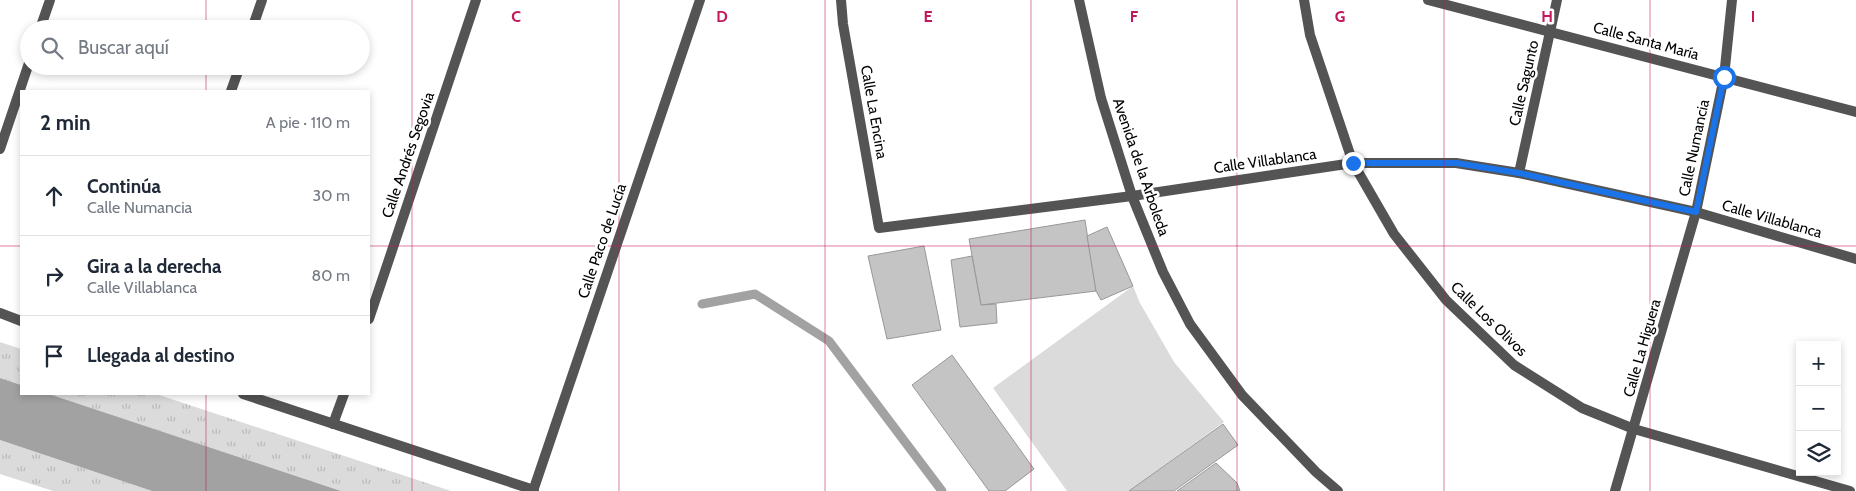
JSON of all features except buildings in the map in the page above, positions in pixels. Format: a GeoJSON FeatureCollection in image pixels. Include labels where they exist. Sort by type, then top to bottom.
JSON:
{"type":"FeatureCollection","features":[{"type":"Feature","properties":{"kind":"street"},"geometry":{"type":"LineString","coordinates":[[43,20],[50,0]]}},
{"type":"Feature","properties":{"kind":"street"},"geometry":{"type":"LineString","coordinates":[[255,20],[262,0]]}},
{"type":"Feature","properties":{"kind":"street","name":"Calle Andrés Segovia"},"geometry":{"type":"LineString","coordinates":[[370,316],[476,0]]}},
{"type":"Feature","properties":{"kind":"street","name":"Calle Paco de Lucía"},"geometry":{"type":"LineString","coordinates":[[533,490],[700,0]]}},
{"type":"Feature","properties":{"kind":"street","name":"Calle La Encina"},"geometry":{"type":"LineString","coordinates":[[841,0],[843,24],[879,228]]}},
{"type":"Feature","properties":{"kind":"street","name":"Avenida de la Arboleda"},"geometry":{"type":"LineString","coordinates":[[1079,0],[1101,98],[1132,196],[1163,272],[1190,324],[1242,395],[1316,472],[1338,491]]}},
{"type":"Feature","properties":{"kind":"street","name":"Calle Los Olivos"},"geometry":{"type":"LineString","coordinates":[[1304,0],[1310,35],[1353,163],[1394,234],[1440,293],[1507,359],[1582,408],[1634,429],[1850,491]]}},
{"type":"Feature","properties":{"kind":"street","name":"Calle Santa María"},"geometry":{"type":"LineString","coordinates":[[1428,0],[1856,112]]}},
{"type":"Feature","properties":{"kind":"street","name":"Calle Sagunto"},"geometry":{"type":"LineString","coordinates":[[1519,173],[1557,0]]}},
{"type":"Feature","properties":{"kind":"street","name":"Calle Numancia"},"geometry":{"type":"LineString","coordinates":[[1696,212],[1724,77],[1732,0]]}},
{"type":"Feature","properties":{"kind":"street"},"geometry":{"type":"LineString","coordinates":[[0,148],[25,75]]}},
{"type":"Feature","properties":{"kind":"street"},"geometry":{"type":"LineString","coordinates":[[231,90],[237,75]]}},
{"type":"Feature","properties":{"kind":"street","name":"Calle Villablanca"},"geometry":{"type":"LineString","coordinates":[[879,228],[1132,196],[1353,163],[1456,163],[1519,173],[1696,212],[1856,259]]}},
{"type":"Feature","properties":{"kind":"street","name":"Calle La Higuera"},"geometry":{"type":"LineString","coordinates":[[1615,491],[1696,212]]}},
{"type":"Feature","properties":{"kind":"street"},"geometry":{"type":"LineString","coordinates":[[0,314],[20,320]]}},
{"type":"Feature","properties":{"kind":"street"},"geometry":{"type":"LineString","coordinates":[[246,395],[533,490]]}},
{"type":"Feature","properties":{"kind":"street"},"geometry":{"type":"LineString","coordinates":[[334,424],[344,395]]}},
{"type":"Feature","properties":{"kind":"green space"},"geometry":{"type":"Polygon","coordinates":[[[1133,286],[1140,303],[1174,362],[1224,422],[1129,491],[1067,491],[993,388],[1133,286]]]}},
{"type":"Feature","properties":{"kind":"green space"},"geometry":{"type":"Polygon","coordinates":[[[0,342],[20,349],[20,385],[0,378],[0,342]]]}},
{"type":"Feature","properties":{"kind":"green space"},"geometry":{"type":"Polygon","coordinates":[[[52,395],[159,395],[451,491],[341,491],[52,395]]]}},
{"type":"Feature","properties":{"kind":"green space"},"geometry":{"type":"Polygon","coordinates":[[[0,440],[152,491],[53,491],[0,474],[0,440]]]}},
{"type":"Feature","properties":{"kind":"shaded area"},"geometry":{"type":"Polygon","coordinates":[[[0,378],[20,385],[20,395],[52,395],[341,491],[152,491],[0,440],[0,378]]]}},
{"type":"Feature","properties":{"kind":"waterway"},"geometry":{"type":"LineString","coordinates":[[702,304],[755,294],[829,341],[942,491]]}},
{"type":"Feature","properties":{"kind":"route"},"geometry":{"type":"LineString","coordinates":[[1353,163],[1456,163],[1519,173],[1696,212],[1724,77]]}}]}
